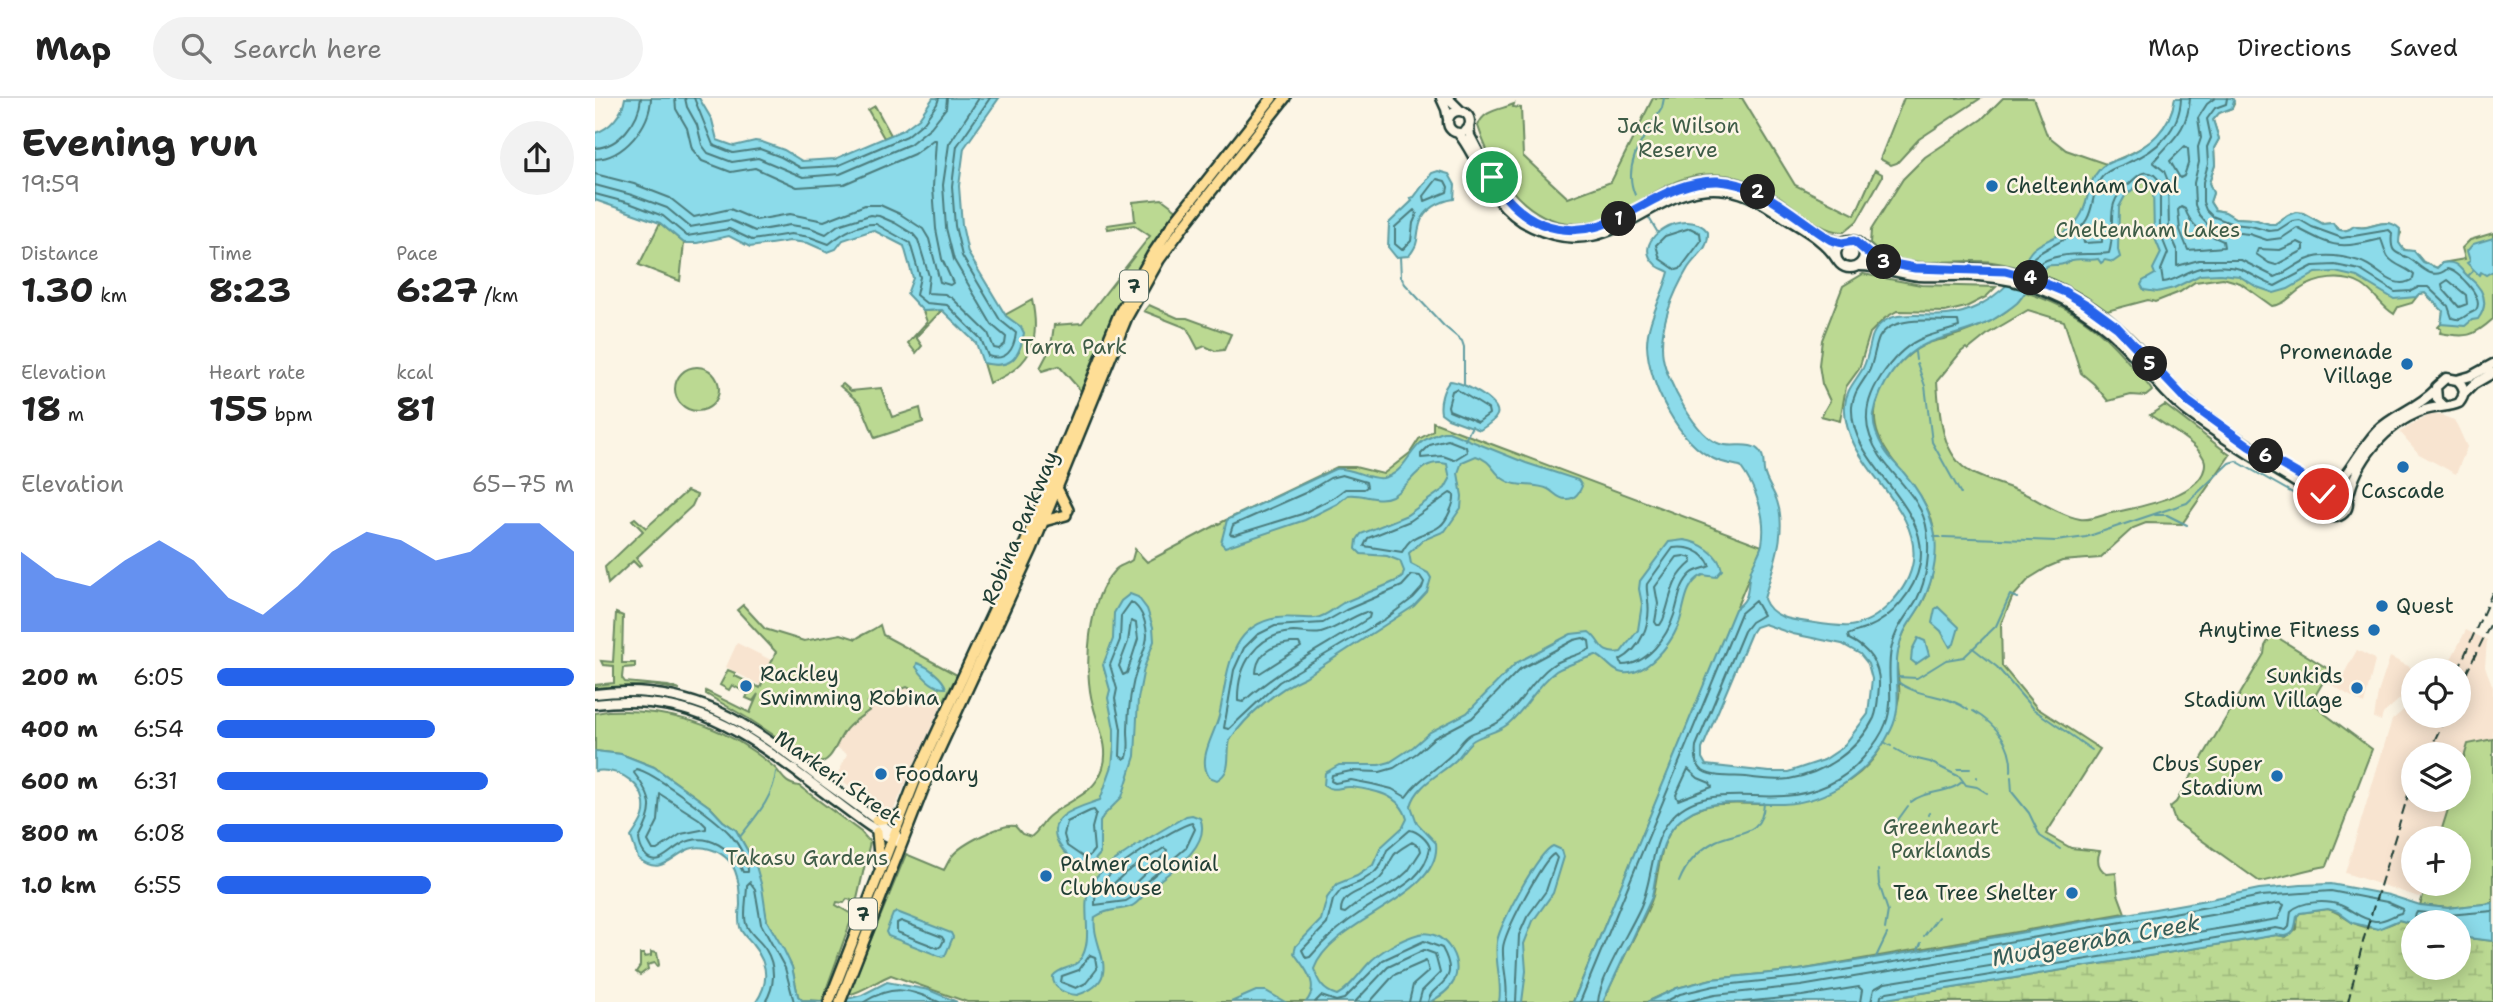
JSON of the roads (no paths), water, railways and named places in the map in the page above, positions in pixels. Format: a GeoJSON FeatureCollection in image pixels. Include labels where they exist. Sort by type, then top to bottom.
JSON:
{"type":"FeatureCollection","features":[{"type":"Feature","properties":{"kind":"main road","name":"Robina Parkway"},"geometry":{"type":"LineString","coordinates":[[840,1002],[897,839],[901,816],[944,715],[1021,553],[1119,314],[1152,255],[1175,221],[1272,98]]}},
{"type":"Feature","properties":{"kind":"main road","name":"Robina Parkway"},"geometry":{"type":"LineString","coordinates":[[829,1002],[880,869],[897,839],[1003,614],[1134,303],[1159,260],[1183,227],[1285,98]]}},
{"type":"Feature","properties":{"kind":"main road"},"geometry":{"type":"LineString","coordinates":[[1441,98],[1447,109],[1449,128],[1458,134],[1499,202],[1515,217],[1542,232],[1566,237],[1602,234],[1619,228],[1680,195],[1696,190],[1720,189],[1759,201],[1822,243],[1845,267],[1872,267],[1926,276],[2003,275]]}},
{"type":"Feature","properties":{"kind":"main road"},"geometry":{"type":"LineString","coordinates":[[1448,98],[1468,116],[1470,136],[1501,192],[1518,210],[1546,225],[1571,230],[1602,226],[1680,186],[1721,181],[1762,194],[1827,237],[1842,243]]}},
{"type":"Feature","properties":{"kind":"main road"},"geometry":{"type":"LineString","coordinates":[[1448,119],[1452,113],[1461,111]]}},
{"type":"Feature","properties":{"kind":"main road"},"geometry":{"type":"LineString","coordinates":[[1458,134],[1469,126]]}},
{"type":"Feature","properties":{"kind":"main road"},"geometry":{"type":"LineString","coordinates":[[1837,260],[1836,251],[1842,243],[1851,240],[1874,258],[1902,266],[2003,275],[2044,286],[2087,305],[2117,327],[2169,385],[2196,408],[2249,446],[2330,490],[2343,492],[2348,499]]}},
{"type":"Feature","properties":{"kind":"main road"},"geometry":{"type":"LineString","coordinates":[[1857,266],[1864,258],[1862,246]]}},
{"type":"Feature","properties":{"kind":"main road"},"geometry":{"type":"LineString","coordinates":[[2044,286],[2100,323],[2181,407],[2304,488],[2321,503],[2324,512],[2331,516],[2337,516],[2347,508],[2354,477],[2380,438],[2395,425],[2420,411],[2456,405],[2470,386],[2493,373]]}},
{"type":"Feature","properties":{"kind":"main road"},"geometry":{"type":"LineString","coordinates":[[2321,503],[2330,490],[2344,479],[2378,430],[2422,403],[2443,379],[2457,380],[2471,376],[2493,364]]}},
{"type":"Feature","properties":{"kind":"main road"},"geometry":{"type":"LineString","coordinates":[[2457,380],[2463,386],[2463,395]]}},
{"type":"Feature","properties":{"kind":"main road"},"geometry":{"type":"LineString","coordinates":[[2435,390],[2437,399],[2444,405]]}},
{"type":"Feature","properties":{"kind":"main road"},"geometry":{"type":"LineString","coordinates":[[1044,521],[1067,512],[1057,488]]}},
{"type":"Feature","properties":{"kind":"main road","name":"Markeri Street"},"geometry":{"type":"LineString","coordinates":[[595,694],[662,694],[691,700],[723,713],[763,735],[876,820],[897,839]]}},
{"type":"Feature","properties":{"kind":"main road","name":"Markeri Street"},"geometry":{"type":"LineString","coordinates":[[595,704],[653,703],[688,709],[720,721],[756,742],[877,832],[897,839]]}},
{"type":"Feature","properties":{"kind":"main road"},"geometry":{"type":"LineString","coordinates":[[876,820],[901,816]]}},
{"type":"Feature","properties":{"kind":"main road"},"geometry":{"type":"LineString","coordinates":[[877,832],[880,869]]}},
{"type":"Feature","properties":{"kind":"water"},"geometry":{"type":"Polygon","coordinates":[[[625,98],[699,98],[712,120],[717,140],[734,146],[762,142],[784,150],[802,161],[835,159],[903,130],[919,118],[933,98],[999,98],[964,148],[959,186],[962,225],[968,253],[1006,316],[1021,327],[1024,333],[1016,356],[1000,365],[983,363],[976,343],[942,310],[923,311],[907,294],[913,278],[904,246],[873,230],[843,240],[836,249],[828,252],[808,243],[790,241],[750,247],[729,236],[684,243],[660,223],[595,200],[595,133],[615,120],[625,98]]]}},
{"type":"Feature","properties":{"kind":"water"},"geometry":{"type":"Polygon","coordinates":[[[2175,98],[2232,98],[2234,101],[2232,108],[2219,113],[2213,120],[2219,139],[2214,148],[2215,165],[2209,183],[2213,193],[2210,202],[2215,210],[2235,218],[2253,219],[2269,224],[2275,224],[2296,212],[2323,224],[2333,223],[2342,230],[2383,223],[2394,225],[2400,229],[2399,243],[2404,250],[2414,251],[2423,262],[2437,268],[2442,263],[2455,264],[2475,282],[2484,302],[2478,319],[2465,326],[2441,324],[2443,311],[2425,293],[2416,297],[2394,299],[2357,277],[2335,272],[2316,273],[2288,289],[2274,293],[2239,276],[2220,274],[2200,275],[2174,288],[2157,292],[2144,290],[2141,285],[2155,274],[2153,269],[2161,253],[2154,236],[2153,185],[2151,180],[2144,180],[2125,196],[2119,207],[2120,257],[2113,262],[2075,259],[2061,265],[2047,266],[2017,303],[1991,321],[1917,349],[1899,364],[1886,382],[1874,414],[1878,436],[1886,452],[1913,484],[1924,503],[1936,542],[1933,573],[1927,592],[1900,643],[1897,662],[1897,711],[1891,730],[1883,745],[1860,771],[1847,782],[1816,798],[1783,804],[1713,805],[1688,814],[1677,823],[1666,838],[1652,897],[1603,1002],[1573,1002],[1735,609],[1746,596],[1749,576],[1761,547],[1763,534],[1759,503],[1740,466],[1714,459],[1701,451],[1678,426],[1659,394],[1647,345],[1652,317],[1669,272],[1656,265],[1649,254],[1649,245],[1655,236],[1664,228],[1687,222],[1699,225],[1708,232],[1704,248],[1688,268],[1668,311],[1663,335],[1663,358],[1676,393],[1702,431],[1720,444],[1752,446],[1759,450],[1762,456],[1765,475],[1777,501],[1781,525],[1778,550],[1764,599],[1767,605],[1776,614],[1788,619],[1850,626],[1872,618],[1891,603],[1906,583],[1913,561],[1912,540],[1905,520],[1855,446],[1847,426],[1847,394],[1865,364],[1872,337],[1878,327],[1885,320],[1905,315],[1947,315],[1963,312],[1996,294],[2017,274],[2033,249],[2065,232],[2075,223],[2085,206],[2092,181],[2101,168],[2150,142],[2169,119],[2175,98]],[[1764,624],[1755,627],[1751,633],[1702,749],[1702,758],[1706,765],[1788,772],[1824,760],[1842,748],[1868,714],[1872,679],[1868,664],[1860,654],[1842,644],[1793,634],[1764,624]]]}},
{"type":"Feature","properties":{"kind":"water"},"geometry":{"type":"Polygon","coordinates":[[[1438,171],[1449,174],[1455,185],[1454,199],[1429,210],[1422,219],[1413,251],[1409,256],[1396,257],[1388,247],[1389,223],[1412,201],[1410,198],[1414,197],[1432,173],[1438,171]]]}},
{"type":"Feature","properties":{"kind":"water"},"geometry":{"type":"Polygon","coordinates":[[[2493,238],[2493,271],[2486,275],[2481,272],[2479,275],[2467,263],[2470,261],[2467,251],[2473,244],[2493,238]]]}},
{"type":"Feature","properties":{"kind":"water"},"geometry":{"type":"Polygon","coordinates":[[[1450,381],[1471,388],[1493,404],[1497,410],[1494,419],[1480,430],[1441,413],[1442,396],[1450,381]]]}},
{"type":"Feature","properties":{"kind":"water"},"geometry":{"type":"Polygon","coordinates":[[[1443,432],[1578,480],[1582,486],[1575,496],[1564,499],[1543,487],[1510,482],[1501,477],[1486,461],[1476,456],[1462,462],[1458,473],[1461,508],[1445,531],[1423,540],[1409,553],[1411,564],[1428,573],[1431,578],[1427,592],[1414,606],[1263,704],[1230,740],[1225,772],[1217,780],[1209,777],[1206,755],[1219,716],[1228,670],[1232,656],[1248,631],[1260,623],[1282,617],[1319,617],[1343,603],[1402,578],[1404,571],[1400,561],[1387,556],[1361,554],[1356,549],[1357,540],[1361,534],[1407,515],[1445,488],[1450,479],[1447,464],[1430,464],[1387,498],[1348,495],[1337,504],[1305,520],[1225,547],[1221,543],[1227,520],[1335,469],[1377,478],[1390,476],[1423,441],[1443,432]]]}},
{"type":"Feature","properties":{"kind":"water"},"geometry":{"type":"Polygon","coordinates":[[[1684,540],[1708,550],[1717,559],[1722,570],[1716,577],[1703,575],[1692,585],[1678,626],[1663,650],[1640,670],[1632,673],[1619,672],[1596,655],[1559,669],[1543,683],[1508,724],[1471,742],[1456,760],[1418,792],[1411,806],[1417,823],[1436,843],[1433,862],[1422,879],[1405,894],[1341,936],[1325,951],[1314,969],[1322,985],[1337,995],[1385,950],[1412,936],[1428,933],[1443,940],[1454,955],[1456,972],[1449,988],[1430,1002],[1306,1002],[1312,989],[1311,983],[1294,953],[1296,946],[1321,920],[1327,898],[1337,884],[1357,876],[1373,865],[1381,847],[1403,827],[1407,819],[1399,804],[1385,795],[1351,787],[1334,789],[1324,785],[1325,773],[1339,765],[1379,765],[1390,762],[1430,732],[1467,713],[1516,663],[1571,634],[1589,632],[1605,650],[1621,652],[1638,630],[1642,604],[1640,581],[1669,542],[1684,540]]]}},
{"type":"Feature","properties":{"kind":"water"},"geometry":{"type":"Polygon","coordinates":[[[1130,594],[1138,597],[1147,609],[1154,641],[1144,668],[1138,699],[1135,756],[1122,797],[1100,822],[1100,854],[1093,862],[1082,864],[1063,850],[1055,829],[1057,822],[1067,813],[1100,800],[1112,766],[1114,729],[1108,698],[1110,690],[1103,665],[1113,639],[1114,613],[1121,601],[1130,594]]]}},
{"type":"Feature","properties":{"kind":"water"},"geometry":{"type":"Polygon","coordinates":[[[1938,607],[1959,627],[1954,644],[1950,647],[1941,631],[1932,623],[1935,609],[1938,607]]]}},
{"type":"Feature","properties":{"kind":"water"},"geometry":{"type":"Polygon","coordinates":[[[1918,638],[1925,641],[1929,655],[1916,664],[1911,660],[1918,638]]]}},
{"type":"Feature","properties":{"kind":"water"},"geometry":{"type":"Polygon","coordinates":[[[917,663],[935,673],[946,688],[929,682],[916,667],[917,663]]]}},
{"type":"Feature","properties":{"kind":"water"},"geometry":{"type":"Polygon","coordinates":[[[595,751],[621,754],[654,767],[710,807],[736,830],[756,866],[767,921],[792,967],[798,996],[802,1000],[851,998],[887,982],[929,990],[957,1002],[756,1002],[764,987],[764,965],[741,929],[738,879],[731,864],[719,853],[698,847],[658,866],[638,858],[631,837],[644,812],[641,793],[622,775],[595,771],[595,751]]]}},
{"type":"Feature","properties":{"kind":"water"},"geometry":{"type":"Polygon","coordinates":[[[1186,816],[1200,818],[1202,828],[1195,848],[1187,857],[1135,904],[1095,917],[1103,961],[1100,980],[1092,988],[1077,995],[1061,990],[1053,981],[1053,976],[1077,963],[1084,952],[1087,895],[1096,877],[1119,857],[1186,816]]]}},
{"type":"Feature","properties":{"kind":"water"},"geometry":{"type":"Polygon","coordinates":[[[1553,846],[1562,850],[1564,857],[1553,893],[1533,921],[1524,944],[1526,971],[1522,1002],[1499,1002],[1496,950],[1499,933],[1530,874],[1553,846]]]}},
{"type":"Feature","properties":{"kind":"water","name":"Mudgeeraba Creek"},"geometry":{"type":"Polygon","coordinates":[[[2331,884],[2389,895],[2420,905],[2448,908],[2493,903],[2493,941],[2471,938],[2471,910],[2401,910],[2401,921],[2378,929],[2353,923],[2338,912],[2328,909],[2300,913],[2293,932],[2287,936],[2277,935],[1867,1002],[1647,1002],[1677,988],[1712,979],[1799,970],[2259,889],[2331,884]]]}},
{"type":"Feature","properties":{"kind":"water"},"geometry":{"type":"Polygon","coordinates":[[[897,912],[951,933],[953,937],[945,956],[888,936],[886,932],[893,914],[897,912]]]}},
{"type":"Feature","properties":{"kind":"water"},"geometry":{"type":"Polygon","coordinates":[[[1256,991],[1266,991],[1285,1002],[1231,1002],[1256,991]]]}},
{"type":"Feature","properties":{"kind":"waterway"},"geometry":{"type":"LineString","coordinates":[[1635,195],[1631,183],[1633,161],[1662,108],[1664,98]]}},
{"type":"Feature","properties":{"kind":"waterway"},"geometry":{"type":"LineString","coordinates":[[1649,218],[1658,233]]}},
{"type":"Feature","properties":{"kind":"waterway"},"geometry":{"type":"LineString","coordinates":[[1400,257],[1401,277],[1405,284],[1444,326],[1462,341],[1464,384]]}},
{"type":"Feature","properties":{"kind":"waterway"},"geometry":{"type":"LineString","coordinates":[[2468,276],[2473,271]]}},
{"type":"Feature","properties":{"kind":"waterway"},"geometry":{"type":"LineString","coordinates":[[1915,352],[1916,360]]}},
{"type":"Feature","properties":{"kind":"waterway"},"geometry":{"type":"LineString","coordinates":[[1917,363],[1925,386],[1932,442],[1961,494]]}},
{"type":"Feature","properties":{"kind":"waterway"},"geometry":{"type":"LineString","coordinates":[[1465,440],[1472,426]]}},
{"type":"Feature","properties":{"kind":"waterway"},"geometry":{"type":"LineString","coordinates":[[1943,537],[2056,541],[2086,537],[2187,503],[2229,463],[2236,461],[2305,500],[2311,509],[2308,518]]}},
{"type":"Feature","properties":{"kind":"waterway"},"geometry":{"type":"LineString","coordinates":[[2155,515],[2167,515],[2187,525]]}},
{"type":"Feature","properties":{"kind":"waterway"},"geometry":{"type":"LineString","coordinates":[[1934,537],[1940,537]]}},
{"type":"Feature","properties":{"kind":"waterway"},"geometry":{"type":"LineString","coordinates":[[1897,677],[1917,678],[1946,660],[1964,657],[1996,626],[2010,595],[2017,598]]}},
{"type":"Feature","properties":{"kind":"waterway"},"geometry":{"type":"LineString","coordinates":[[1974,649],[1997,667],[2033,709],[2092,750]]}},
{"type":"Feature","properties":{"kind":"waterway"},"geometry":{"type":"LineString","coordinates":[[1897,681],[1968,710]]}},
{"type":"Feature","properties":{"kind":"waterway"},"geometry":{"type":"LineString","coordinates":[[1973,711],[1989,722],[2006,744],[2011,772]]}},
{"type":"Feature","properties":{"kind":"waterway"},"geometry":{"type":"LineString","coordinates":[[1884,742],[1891,746]]}},
{"type":"Feature","properties":{"kind":"waterway"},"geometry":{"type":"LineString","coordinates":[[1895,749],[1909,757],[1930,762],[1960,777],[1966,785],[1987,793]]}},
{"type":"Feature","properties":{"kind":"waterway"},"geometry":{"type":"LineString","coordinates":[[1957,769],[1970,769]]}},
{"type":"Feature","properties":{"kind":"waterway"},"geometry":{"type":"LineString","coordinates":[[740,837],[768,798],[776,772]]}},
{"type":"Feature","properties":{"kind":"waterway"},"geometry":{"type":"LineString","coordinates":[[2011,777],[2012,792],[2029,813],[2040,836],[2060,849]]}},
{"type":"Feature","properties":{"kind":"waterway"},"geometry":{"type":"LineString","coordinates":[[1911,802],[1963,781]]}},
{"type":"Feature","properties":{"kind":"waterway"},"geometry":{"type":"LineString","coordinates":[[1679,882],[1689,863],[1704,849],[1716,841],[1754,827],[1763,814],[1764,803]]}},
{"type":"Feature","properties":{"kind":"waterway"},"geometry":{"type":"LineString","coordinates":[[1887,835],[1908,806]]}},
{"type":"Feature","properties":{"kind":"waterway"},"geometry":{"type":"LineString","coordinates":[[1926,825],[1927,820]]}},
{"type":"Feature","properties":{"kind":"waterway"},"geometry":{"type":"LineString","coordinates":[[1878,870],[1879,884],[1888,911],[1885,929]]}},
{"type":"Feature","properties":{"kind":"waterway"},"geometry":{"type":"LineString","coordinates":[[1924,936],[1938,917]]}},
{"type":"Feature","properties":{"kind":"waterway"},"geometry":{"type":"LineString","coordinates":[[1876,957],[1887,934]]}},
{"type":"Feature","properties":{"kind":"waterway"},"geometry":{"type":"LineString","coordinates":[[1918,950],[1921,943]]}},
{"type":"Feature","properties":{"kind":"railway"},"geometry":{"type":"LineString","coordinates":[[2463,658],[2493,591]]}},
{"type":"Feature","properties":{"kind":"railway"},"geometry":{"type":"LineString","coordinates":[[2471,664],[2493,619]]}},
{"type":"Feature","properties":{"kind":"railway"},"geometry":{"type":"LineString","coordinates":[[2434,742],[2440,728]]}},
{"type":"Feature","properties":{"kind":"railway"},"geometry":{"type":"LineString","coordinates":[[2348,1002],[2364,938],[2403,812]]}},
{"type":"Feature","properties":{"kind":"place","name":"Cheltenham Oval"},"geometry":{"type":"Point","coordinates":[1992,186]}},
{"type":"Feature","properties":{"kind":"place","name":"Promenade Village"},"geometry":{"type":"Point","coordinates":[2407,364]}},
{"type":"Feature","properties":{"kind":"place","name":"Cascade"},"geometry":{"type":"Point","coordinates":[2403,467]}},
{"type":"Feature","properties":{"kind":"place","name":"Quest"},"geometry":{"type":"Point","coordinates":[2382,606]}},
{"type":"Feature","properties":{"kind":"place","name":"Anytime Fitness"},"geometry":{"type":"Point","coordinates":[2374,630]}},
{"type":"Feature","properties":{"kind":"place","name":"Rackley Swimming Robina"},"geometry":{"type":"Point","coordinates":[746,686]}},
{"type":"Feature","properties":{"kind":"place","name":"Sunkids Stadium Village"},"geometry":{"type":"Point","coordinates":[2357,688]}},
{"type":"Feature","properties":{"kind":"place","name":"Foodary"},"geometry":{"type":"Point","coordinates":[881,774]}},
{"type":"Feature","properties":{"kind":"place","name":"Cbus Super Stadium"},"geometry":{"type":"Point","coordinates":[2277,776]}},
{"type":"Feature","properties":{"kind":"place","name":"Palmer Colonial Clubhouse"},"geometry":{"type":"Point","coordinates":[1046,876]}},
{"type":"Feature","properties":{"kind":"place","name":"Tea Tree Shelter"},"geometry":{"type":"Point","coordinates":[2072,893]}},
{"type":"Feature","properties":{"kind":"park label","name":"Jack Wilson Reserve"},"geometry":{"type":"Point","coordinates":[1678,138]}},
{"type":"Feature","properties":{"kind":"park label","name":"Cheltenham Lakes"},"geometry":{"type":"Point","coordinates":[2148,230]}},
{"type":"Feature","properties":{"kind":"park label","name":"Tarra Park"},"geometry":{"type":"Point","coordinates":[1074,347]}},
{"type":"Feature","properties":{"kind":"park label","name":"Greenheart Parklands"},"geometry":{"type":"Point","coordinates":[1941,839]}},
{"type":"Feature","properties":{"kind":"park label","name":"Takasu Gardens"},"geometry":{"type":"Point","coordinates":[807,858]}}]}
